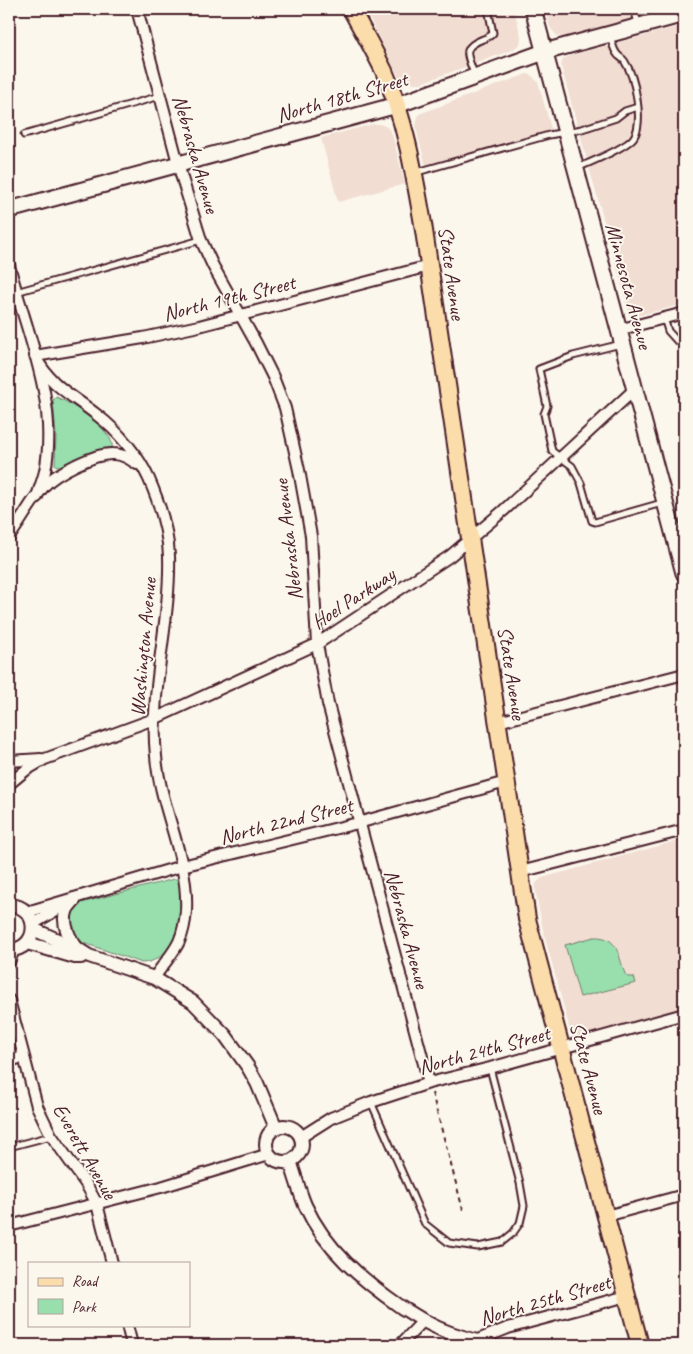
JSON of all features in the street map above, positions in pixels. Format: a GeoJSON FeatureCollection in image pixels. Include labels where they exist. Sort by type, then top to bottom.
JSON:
{"type":"FeatureCollection","features":[{"type":"Feature","properties":{"kind":"main road","name":"State Avenue"},"geometry":{"type":"LineString","coordinates":[[351,9],[384,71],[397,105],[414,173],[498,722],[526,919],[640,1345]]}},
{"type":"Feature","properties":{"kind":"main road","name":"Minnesota Avenue"},"geometry":{"type":"LineString","coordinates":[[532,9],[567,132],[684,573]]}},
{"type":"Feature","properties":{"kind":"main road","name":"North 18th Street"},"geometry":{"type":"LineString","coordinates":[[9,210],[397,105],[544,52],[684,14]]}},
{"type":"Feature","properties":{"kind":"street","name":"Nebraska Avenue"},"geometry":{"type":"LineString","coordinates":[[137,9],[178,164],[201,240],[212,266],[273,376],[285,408],[311,536],[317,644],[328,704],[358,823],[429,1084]]}},
{"type":"Feature","properties":{"kind":"street","name":"Washington Avenue"},"geometry":{"type":"LineString","coordinates":[[9,265],[46,398],[48,438],[45,473],[36,497]]}},
{"type":"Feature","properties":{"kind":"street","name":"North 19th Street"},"geometry":{"type":"LineString","coordinates":[[35,356],[144,338],[199,326],[429,266]]}},
{"type":"Feature","properties":{"kind":"street"},"geometry":{"type":"LineString","coordinates":[[620,337],[664,318],[684,312]]}},
{"type":"Feature","properties":{"kind":"street","name":"Washington Avenue"},"geometry":{"type":"LineString","coordinates":[[35,356],[52,381],[93,411],[112,429],[136,457],[149,479],[163,520],[169,555],[154,719],[156,757],[163,796],[182,866],[186,894],[183,934],[176,949],[154,978]]}},
{"type":"Feature","properties":{"kind":"street","name":"Hoel Parkway"},"geometry":{"type":"LineString","coordinates":[[9,784],[26,770],[45,759],[154,719],[317,644],[450,556],[503,511],[634,390]]}},
{"type":"Feature","properties":{"kind":"street"},"geometry":{"type":"LineString","coordinates":[[9,537],[45,485],[77,465],[112,454],[130,458],[149,479]]}},
{"type":"Feature","properties":{"kind":"street"},"geometry":{"type":"LineString","coordinates":[[498,722],[684,674]]}},
{"type":"Feature","properties":{"kind":"street","name":"Hoel Parkway"},"geometry":{"type":"LineString","coordinates":[[9,761],[45,759]]}},
{"type":"Feature","properties":{"kind":"street","name":"North 22nd Street"},"geometry":{"type":"LineString","coordinates":[[27,912],[182,866],[358,823],[506,782]]}},
{"type":"Feature","properties":{"kind":"street"},"geometry":{"type":"LineString","coordinates":[[520,872],[684,830]]}},
{"type":"Feature","properties":{"kind":"street"},"geometry":{"type":"LineString","coordinates":[[75,899],[66,910],[64,918],[68,934],[83,953]]}},
{"type":"Feature","properties":{"kind":"street","name":"North 22nd Street"},"geometry":{"type":"LineString","coordinates":[[33,927],[75,899]]}},
{"type":"Feature","properties":{"kind":"street"},"geometry":{"type":"LineString","coordinates":[[9,904],[27,912],[33,927],[31,937],[27,943],[10,954]]}},
{"type":"Feature","properties":{"kind":"street"},"geometry":{"type":"LineString","coordinates":[[33,927],[83,953],[154,978],[193,1002],[225,1035],[253,1075],[276,1128]]}},
{"type":"Feature","properties":{"kind":"street"},"geometry":{"type":"LineString","coordinates":[[27,943],[75,957],[83,953]]}},
{"type":"Feature","properties":{"kind":"street","name":"Everett Avenue"},"geometry":{"type":"LineString","coordinates":[[9,1000],[37,1106],[51,1135],[86,1184],[97,1204],[112,1262]]}},
{"type":"Feature","properties":{"kind":"street","name":"North 24th Street"},"geometry":{"type":"LineString","coordinates":[[300,1137],[330,1118],[371,1102],[429,1084],[684,1014]]}},
{"type":"Feature","properties":{"kind":"street"},"geometry":{"type":"LineString","coordinates":[[9,1060],[23,1057]]}},
{"type":"Feature","properties":{"kind":"street"},"geometry":{"type":"LineString","coordinates":[[281,1126],[293,1128],[300,1137],[302,1143],[299,1154],[290,1161],[278,1161],[269,1154],[267,1148],[268,1137],[276,1128],[281,1126]]}},
{"type":"Feature","properties":{"kind":"street"},"geometry":{"type":"LineString","coordinates":[[9,1226],[161,1187],[269,1154]]}},
{"type":"Feature","properties":{"kind":"street"},"geometry":{"type":"LineString","coordinates":[[290,1161],[305,1204],[327,1242],[341,1258],[377,1290],[423,1321],[474,1343],[492,1345]]}},
{"type":"Feature","properties":{"kind":"street"},"geometry":{"type":"LineString","coordinates":[[606,1216],[684,1195]]}},
{"type":"Feature","properties":{"kind":"street","name":"North 25th Street"},"geometry":{"type":"LineString","coordinates":[[474,1343],[508,1328],[627,1296]]}},
{"type":"Feature","properties":{"kind":"street"},"geometry":{"type":"LineString","coordinates":[[400,1345],[423,1321]]}},
{"type":"Feature","properties":{"kind":"street"},"geometry":{"type":"LineString","coordinates":[[127,1326],[132,1345]]}},
{"type":"Feature","properties":{"kind":"lane"},"geometry":{"type":"LineString","coordinates":[[475,77],[467,51],[468,47],[472,44],[491,36],[493,33],[488,9]]}},
{"type":"Feature","properties":{"kind":"lane"},"geometry":{"type":"LineString","coordinates":[[634,9],[639,26]]}},
{"type":"Feature","properties":{"kind":"lane"},"geometry":{"type":"LineString","coordinates":[[576,168],[622,146],[634,138],[638,126],[636,93],[625,61],[613,48],[609,34]]}},
{"type":"Feature","properties":{"kind":"lane"},"geometry":{"type":"LineString","coordinates":[[24,135],[160,96]]}},
{"type":"Feature","properties":{"kind":"lane"},"geometry":{"type":"LineString","coordinates":[[414,173],[533,140],[582,129],[616,118],[625,111],[638,107]]}},
{"type":"Feature","properties":{"kind":"lane"},"geometry":{"type":"LineString","coordinates":[[16,292],[201,240]]}},
{"type":"Feature","properties":{"kind":"lane"},"geometry":{"type":"LineString","coordinates":[[664,318],[673,337],[677,341],[684,340]]}},
{"type":"Feature","properties":{"kind":"lane"},"geometry":{"type":"LineString","coordinates":[[620,337],[539,369],[547,406],[544,414],[550,443],[552,450],[572,466],[581,483],[592,521],[595,522],[665,502]]}},
{"type":"Feature","properties":{"kind":"lane"},"geometry":{"type":"LineString","coordinates":[[371,1102],[425,1224],[449,1243],[478,1247],[502,1242],[513,1233],[520,1223],[524,1206],[520,1183],[490,1068]]}},
{"type":"Feature","properties":{"kind":"lane"},"geometry":{"type":"LineString","coordinates":[[9,1147],[51,1135]]}},
{"type":"Feature","properties":{"kind":"path"},"geometry":{"type":"LineString","coordinates":[[429,1084],[463,1210]]}},
{"type":"Feature","properties":{"kind":"shaded area"},"geometry":{"type":"Polygon","coordinates":[[[365,9],[514,9],[521,37],[520,44],[512,50],[421,83],[405,83],[399,78],[365,9]]]}},
{"type":"Feature","properties":{"kind":"shaded area"},"geometry":{"type":"Polygon","coordinates":[[[545,9],[669,9],[562,37],[557,36],[550,27],[545,9]]]}},
{"type":"Feature","properties":{"kind":"shaded area"},"geometry":{"type":"Polygon","coordinates":[[[684,25],[684,304],[636,316],[630,315],[561,66],[563,59],[572,55],[684,25]]]}},
{"type":"Feature","properties":{"kind":"shaded area"},"geometry":{"type":"Polygon","coordinates":[[[527,74],[531,75],[538,82],[552,132],[426,166],[416,128],[419,114],[527,74]]]}},
{"type":"Feature","properties":{"kind":"shaded area"},"geometry":{"type":"Polygon","coordinates":[[[373,124],[387,127],[392,134],[405,184],[338,202],[321,138],[373,124]]]}},
{"type":"Feature","properties":{"kind":"shaded area"},"geometry":{"type":"Polygon","coordinates":[[[684,839],[684,1008],[582,1037],[575,1036],[570,1030],[543,930],[535,888],[536,883],[542,878],[684,839]]]}},
{"type":"Feature","properties":{"kind":"green space"},"geometry":{"type":"Polygon","coordinates":[[[56,397],[81,411],[100,426],[111,441],[112,448],[85,454],[62,467],[55,465],[56,436],[53,400],[56,397]]]}},
{"type":"Feature","properties":{"kind":"green space"},"geometry":{"type":"Polygon","coordinates":[[[179,879],[181,882],[182,914],[174,939],[158,958],[142,963],[81,942],[73,934],[70,924],[77,904],[179,879]]]}},
{"type":"Feature","properties":{"kind":"green space"},"geometry":{"type":"Polygon","coordinates":[[[594,937],[608,940],[613,944],[619,954],[625,974],[628,977],[634,977],[636,983],[580,997],[565,945],[594,937]]]}}]}
